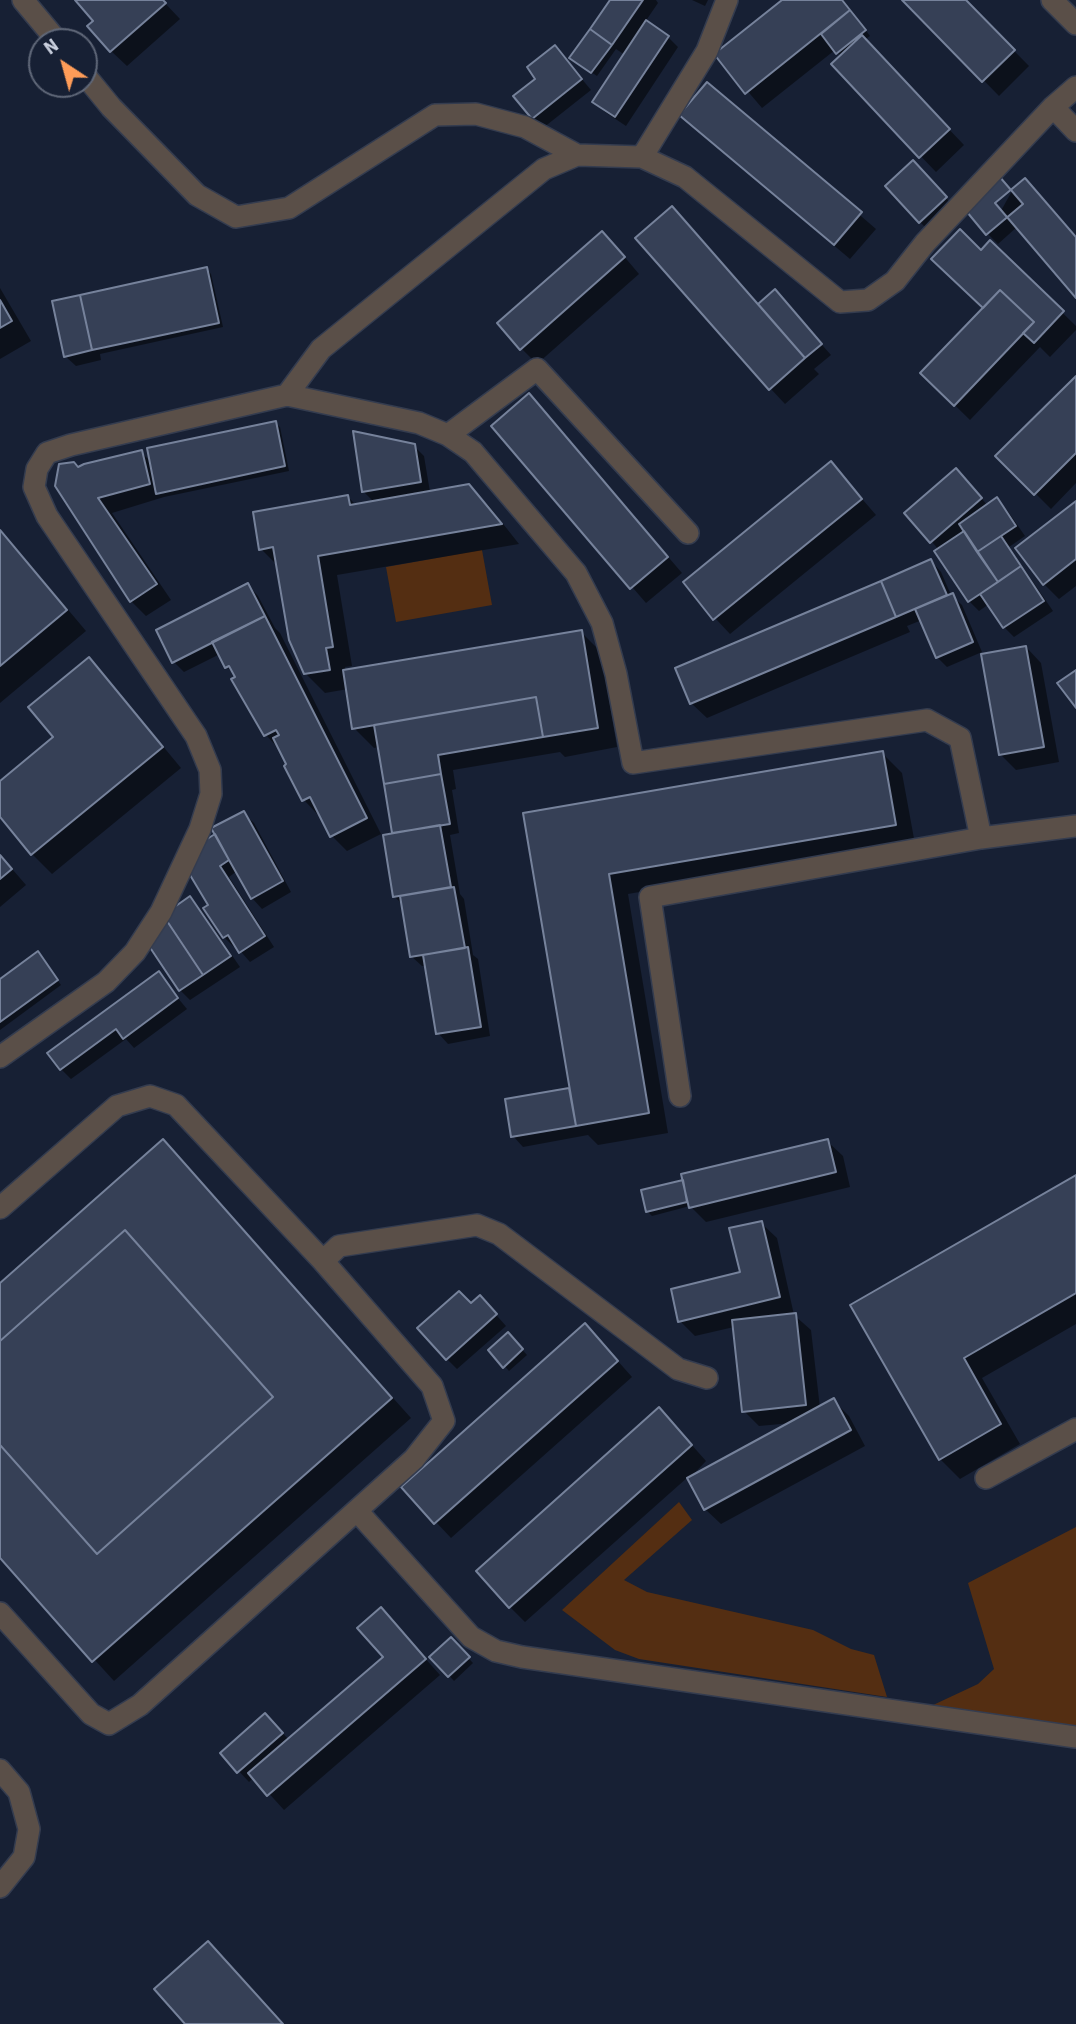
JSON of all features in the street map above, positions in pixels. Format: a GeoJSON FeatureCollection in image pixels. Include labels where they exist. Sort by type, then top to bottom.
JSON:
{"type":"FeatureCollection","features":[{"type":"Feature","properties":{"kind":"street"},"geometry":{"type":"LineString","coordinates":[[23,0],[46,28]]}},
{"type":"Feature","properties":{"kind":"street"},"geometry":{"type":"LineString","coordinates":[[642,157],[707,51],[727,0]]}},
{"type":"Feature","properties":{"kind":"street"},"geometry":{"type":"LineString","coordinates":[[1052,0],[1076,24]]}},
{"type":"Feature","properties":{"kind":"street"},"geometry":{"type":"LineString","coordinates":[[287,395],[321,349],[544,169],[577,155],[642,157],[685,177],[840,302],[868,300],[895,281],[925,243],[1053,107],[1076,87]]}},
{"type":"Feature","properties":{"kind":"street"},"geometry":{"type":"LineString","coordinates":[[98,91],[197,195],[236,217],[289,208],[435,115],[477,114],[525,127],[577,155]]}},
{"type":"Feature","properties":{"kind":"street"},"geometry":{"type":"LineString","coordinates":[[1053,107],[1076,131]]}},
{"type":"Feature","properties":{"kind":"street"},"geometry":{"type":"LineString","coordinates":[[449,435],[537,369],[688,533]]}},
{"type":"Feature","properties":{"kind":"street"},"geometry":{"type":"LineString","coordinates":[[0,1057],[106,982],[135,951],[161,912],[200,830],[211,794],[210,770],[196,736],[47,516],[34,487],[37,469],[47,453],[71,445],[287,395],[419,423],[449,435],[473,453],[576,573],[602,623],[616,674],[633,763],[927,720],[960,738],[981,838]]}},
{"type":"Feature","properties":{"kind":"street"},"geometry":{"type":"LineString","coordinates":[[680,1096],[650,897],[981,838],[1076,826]]}},
{"type":"Feature","properties":{"kind":"street"},"geometry":{"type":"LineString","coordinates":[[0,1208],[117,1107],[149,1096],[176,1105],[323,1261],[432,1386],[444,1421],[414,1459],[358,1512],[140,1705],[109,1724],[91,1714],[0,1613]]}},
{"type":"Feature","properties":{"kind":"street"},"geometry":{"type":"LineString","coordinates":[[323,1261],[339,1246],[477,1226],[499,1234],[678,1369],[707,1378]]}},
{"type":"Feature","properties":{"kind":"street"},"geometry":{"type":"LineString","coordinates":[[986,1478],[1076,1429]]}},
{"type":"Feature","properties":{"kind":"street"},"geometry":{"type":"LineString","coordinates":[[358,1512],[471,1637],[496,1651],[1076,1737]]}},
{"type":"Feature","properties":{"kind":"street"},"geometry":{"type":"LineString","coordinates":[[0,1770],[19,1792],[29,1829],[24,1857],[0,1887]]}},
{"type":"Feature","properties":{"kind":"shaded area"},"geometry":{"type":"Polygon","coordinates":[[[482,550],[492,605],[396,622],[386,567],[482,550]]]}},
{"type":"Feature","properties":{"kind":"shaded area"},"geometry":{"type":"Polygon","coordinates":[[[679,1502],[692,1520],[624,1580],[647,1592],[813,1630],[851,1649],[874,1655],[887,1697],[639,1659],[615,1650],[562,1610],[679,1502]]]}},
{"type":"Feature","properties":{"kind":"shaded area"},"geometry":{"type":"Polygon","coordinates":[[[1076,1527],[1076,1729],[931,1706],[978,1684],[994,1669],[968,1583],[1076,1527]]]}},
{"type":"Feature","properties":{"kind":"building"},"geometry":{"type":"Polygon","coordinates":[[[75,0],[163,0],[166,3],[110,52],[98,38],[98,28],[87,26],[93,21],[75,0]]]}},
{"type":"Feature","properties":{"kind":"building"},"geometry":{"type":"Polygon","coordinates":[[[610,0],[643,0],[612,45],[590,29],[610,0]]]}},
{"type":"Feature","properties":{"kind":"building"},"geometry":{"type":"Polygon","coordinates":[[[782,0],[842,0],[850,10],[745,94],[714,54],[782,0]]]}},
{"type":"Feature","properties":{"kind":"building"},"geometry":{"type":"Polygon","coordinates":[[[902,0],[966,0],[1015,50],[982,82],[902,0]]]}},
{"type":"Feature","properties":{"kind":"building"},"geometry":{"type":"Polygon","coordinates":[[[850,10],[866,30],[836,54],[821,34],[850,10]]]}},
{"type":"Feature","properties":{"kind":"building"},"geometry":{"type":"Polygon","coordinates":[[[646,20],[669,36],[615,117],[592,102],[646,20]]]}},
{"type":"Feature","properties":{"kind":"building"},"geometry":{"type":"Polygon","coordinates":[[[590,29],[612,45],[591,73],[569,58],[590,29]]]}},
{"type":"Feature","properties":{"kind":"building"},"geometry":{"type":"Polygon","coordinates":[[[862,35],[950,129],[919,158],[831,64],[862,35]]]}},
{"type":"Feature","properties":{"kind":"building"},"geometry":{"type":"Polygon","coordinates":[[[555,45],[582,79],[532,119],[513,96],[535,79],[527,67],[555,45]]]}},
{"type":"Feature","properties":{"kind":"building"},"geometry":{"type":"Polygon","coordinates":[[[707,82],[862,212],[834,245],[679,115],[707,82]]]}},
{"type":"Feature","properties":{"kind":"building"},"geometry":{"type":"Polygon","coordinates":[[[913,160],[947,197],[919,223],[885,186],[913,160]]]}},
{"type":"Feature","properties":{"kind":"building"},"geometry":{"type":"Polygon","coordinates":[[[999,176],[1023,204],[986,235],[967,212],[999,176]]]}},
{"type":"Feature","properties":{"kind":"building"},"geometry":{"type":"Polygon","coordinates":[[[1025,178],[1076,237],[1076,298],[995,203],[1025,178]]]}},
{"type":"Feature","properties":{"kind":"building"},"geometry":{"type":"Polygon","coordinates":[[[672,206],[805,358],[769,390],[635,238],[672,206]]]}},
{"type":"Feature","properties":{"kind":"building"},"geometry":{"type":"Polygon","coordinates":[[[960,229],[981,250],[990,240],[1064,311],[1034,343],[1023,333],[1034,322],[1000,290],[983,308],[931,259],[960,229]]]}},
{"type":"Feature","properties":{"kind":"building"},"geometry":{"type":"Polygon","coordinates":[[[602,231],[625,257],[520,350],[497,323],[602,231]]]}},
{"type":"Feature","properties":{"kind":"building"},"geometry":{"type":"Polygon","coordinates":[[[207,267],[219,323],[92,350],[80,295],[207,267]]]}},
{"type":"Feature","properties":{"kind":"building"},"geometry":{"type":"Polygon","coordinates":[[[775,289],[822,344],[805,358],[758,304],[775,289]]]}},
{"type":"Feature","properties":{"kind":"building"},"geometry":{"type":"Polygon","coordinates":[[[1000,290],[1034,322],[954,406],[920,373],[1000,290]]]}},
{"type":"Feature","properties":{"kind":"building"},"geometry":{"type":"Polygon","coordinates":[[[80,295],[92,350],[64,357],[52,301],[80,295]]]}},
{"type":"Feature","properties":{"kind":"building"},"geometry":{"type":"Polygon","coordinates":[[[0,300],[12,321],[0,328],[0,300]]]}},
{"type":"Feature","properties":{"kind":"building"},"geometry":{"type":"Polygon","coordinates":[[[1076,376],[1076,453],[1034,495],[995,456],[1076,376]]]}},
{"type":"Feature","properties":{"kind":"building"},"geometry":{"type":"Polygon","coordinates":[[[529,393],[668,557],[630,589],[491,426],[529,393]]]}},
{"type":"Feature","properties":{"kind":"building"},"geometry":{"type":"Polygon","coordinates":[[[276,421],[285,466],[156,494],[147,448],[276,421]]]}},
{"type":"Feature","properties":{"kind":"building"},"geometry":{"type":"Polygon","coordinates":[[[353,431],[415,444],[421,482],[362,492],[353,431]]]}},
{"type":"Feature","properties":{"kind":"building"},"geometry":{"type":"Polygon","coordinates":[[[142,450],[150,484],[98,498],[157,584],[130,602],[55,486],[59,464],[74,462],[78,467],[142,450]]]}},
{"type":"Feature","properties":{"kind":"building"},"geometry":{"type":"Polygon","coordinates":[[[831,461],[862,499],[713,620],[683,582],[831,461]]]}},
{"type":"Feature","properties":{"kind":"building"},"geometry":{"type":"Polygon","coordinates":[[[956,468],[982,498],[930,543],[904,513],[956,468]]]}},
{"type":"Feature","properties":{"kind":"building"},"geometry":{"type":"Polygon","coordinates":[[[469,484],[502,524],[318,556],[333,647],[326,648],[330,670],[304,674],[289,640],[273,547],[259,550],[253,512],[348,495],[350,505],[469,484]]]}},
{"type":"Feature","properties":{"kind":"building"},"geometry":{"type":"Polygon","coordinates":[[[997,497],[1016,526],[977,552],[959,524],[997,497]]]}},
{"type":"Feature","properties":{"kind":"building"},"geometry":{"type":"Polygon","coordinates":[[[1076,501],[1076,559],[1043,585],[1015,548],[1076,501]]]}},
{"type":"Feature","properties":{"kind":"building"},"geometry":{"type":"Polygon","coordinates":[[[0,530],[67,610],[0,666],[0,530]]]}},
{"type":"Feature","properties":{"kind":"building"},"geometry":{"type":"Polygon","coordinates":[[[964,531],[998,582],[968,602],[934,551],[964,531]]]}},
{"type":"Feature","properties":{"kind":"building"},"geometry":{"type":"Polygon","coordinates":[[[1001,536],[1021,566],[998,582],[977,552],[1001,536]]]}},
{"type":"Feature","properties":{"kind":"building"},"geometry":{"type":"Polygon","coordinates":[[[931,559],[947,595],[896,617],[881,581],[931,559]]]}},
{"type":"Feature","properties":{"kind":"building"},"geometry":{"type":"Polygon","coordinates":[[[1021,566],[1044,601],[1003,628],[980,594],[1021,566]]]}},
{"type":"Feature","properties":{"kind":"building"},"geometry":{"type":"Polygon","coordinates":[[[881,581],[896,617],[690,704],[675,668],[881,581]]]}},
{"type":"Feature","properties":{"kind":"building"},"geometry":{"type":"Polygon","coordinates":[[[248,583],[265,616],[172,663],[156,630],[248,583]]]}},
{"type":"Feature","properties":{"kind":"building"},"geometry":{"type":"Polygon","coordinates":[[[953,593],[973,642],[936,658],[915,609],[953,593]]]}},
{"type":"Feature","properties":{"kind":"building"},"geometry":{"type":"Polygon","coordinates":[[[265,616],[367,818],[330,837],[310,797],[302,801],[284,766],[286,764],[273,738],[279,735],[276,730],[264,736],[231,679],[235,677],[229,666],[225,668],[212,642],[265,616]]]}},
{"type":"Feature","properties":{"kind":"building"},"geometry":{"type":"Polygon","coordinates":[[[582,630],[598,728],[543,737],[536,697],[352,729],[343,670],[582,630]]]}},
{"type":"Feature","properties":{"kind":"building"},"geometry":{"type":"Polygon","coordinates":[[[1026,646],[1044,747],[999,755],[981,654],[1026,646]]]}},
{"type":"Feature","properties":{"kind":"building"},"geometry":{"type":"Polygon","coordinates":[[[89,657],[163,747],[31,855],[0,817],[0,781],[53,737],[28,707],[89,657]]]}},
{"type":"Feature","properties":{"kind":"building"},"geometry":{"type":"Polygon","coordinates":[[[1076,670],[1076,708],[1057,683],[1076,670]]]}},
{"type":"Feature","properties":{"kind":"building"},"geometry":{"type":"Polygon","coordinates":[[[536,697],[543,737],[438,755],[441,774],[384,784],[374,725],[536,697]]]}},
{"type":"Feature","properties":{"kind":"building"},"geometry":{"type":"Polygon","coordinates":[[[883,751],[896,825],[609,874],[649,1113],[576,1126],[523,813],[883,751]]]}},
{"type":"Feature","properties":{"kind":"building"},"geometry":{"type":"Polygon","coordinates":[[[441,774],[450,824],[392,833],[384,784],[441,774]]]}},
{"type":"Feature","properties":{"kind":"building"},"geometry":{"type":"Polygon","coordinates":[[[244,811],[283,881],[251,899],[211,828],[244,811]]]}},
{"type":"Feature","properties":{"kind":"building"},"geometry":{"type":"Polygon","coordinates":[[[440,825],[451,887],[393,897],[383,835],[440,825]]]}},
{"type":"Feature","properties":{"kind":"building"},"geometry":{"type":"Polygon","coordinates":[[[215,834],[229,860],[220,866],[265,936],[239,953],[228,935],[223,938],[203,908],[208,905],[190,875],[190,864],[199,844],[215,834]]]}},
{"type":"Feature","properties":{"kind":"building"},"geometry":{"type":"Polygon","coordinates":[[[0,855],[12,869],[0,879],[0,855]]]}},
{"type":"Feature","properties":{"kind":"building"},"geometry":{"type":"Polygon","coordinates":[[[454,887],[465,948],[410,957],[400,896],[454,887]]]}},
{"type":"Feature","properties":{"kind":"building"},"geometry":{"type":"Polygon","coordinates":[[[190,896],[231,956],[203,975],[167,921],[173,908],[190,896]]]}},
{"type":"Feature","properties":{"kind":"building"},"geometry":{"type":"Polygon","coordinates":[[[167,921],[203,975],[179,991],[149,946],[167,921]]]}},
{"type":"Feature","properties":{"kind":"building"},"geometry":{"type":"Polygon","coordinates":[[[468,947],[481,1027],[436,1034],[423,955],[468,947]]]}},
{"type":"Feature","properties":{"kind":"building"},"geometry":{"type":"Polygon","coordinates":[[[38,951],[58,980],[0,1022],[0,979],[38,951]]]}},
{"type":"Feature","properties":{"kind":"building"},"geometry":{"type":"Polygon","coordinates":[[[159,971],[178,998],[123,1039],[116,1029],[60,1070],[47,1053],[159,971]]]}},
{"type":"Feature","properties":{"kind":"building"},"geometry":{"type":"Polygon","coordinates":[[[569,1088],[576,1126],[511,1137],[505,1099],[569,1088]]]}},
{"type":"Feature","properties":{"kind":"building"},"geometry":{"type":"Polygon","coordinates":[[[163,1139],[392,1398],[92,1662],[0,1558],[0,1445],[97,1554],[273,1397],[125,1230],[0,1341],[0,1283],[163,1139]]]}},
{"type":"Feature","properties":{"kind":"building"},"geometry":{"type":"Polygon","coordinates":[[[828,1139],[836,1172],[689,1208],[681,1174],[828,1139]]]}},
{"type":"Feature","properties":{"kind":"building"},"geometry":{"type":"Polygon","coordinates":[[[1076,1175],[1076,1293],[964,1358],[1001,1424],[939,1460],[850,1305],[1076,1175]]]}},
{"type":"Feature","properties":{"kind":"building"},"geometry":{"type":"Polygon","coordinates":[[[683,1180],[687,1202],[646,1212],[641,1190],[683,1180]]]}},
{"type":"Feature","properties":{"kind":"building"},"geometry":{"type":"Polygon","coordinates":[[[762,1221],[780,1297],[678,1322],[671,1289],[740,1272],[729,1228],[762,1221]]]}},
{"type":"Feature","properties":{"kind":"building"},"geometry":{"type":"Polygon","coordinates":[[[125,1230],[273,1397],[97,1554],[0,1445],[0,1341],[125,1230]]]}},
{"type":"Feature","properties":{"kind":"building"},"geometry":{"type":"Polygon","coordinates":[[[459,1291],[471,1303],[480,1295],[497,1314],[446,1360],[417,1328],[459,1291]]]}},
{"type":"Feature","properties":{"kind":"building"},"geometry":{"type":"Polygon","coordinates":[[[796,1313],[806,1405],[742,1412],[732,1320],[796,1313]]]}},
{"type":"Feature","properties":{"kind":"building"},"geometry":{"type":"Polygon","coordinates":[[[585,1323],[618,1361],[434,1524],[401,1487],[585,1323]]]}},
{"type":"Feature","properties":{"kind":"building"},"geometry":{"type":"Polygon","coordinates":[[[508,1332],[523,1349],[503,1368],[488,1350],[508,1332]]]}},
{"type":"Feature","properties":{"kind":"building"},"geometry":{"type":"Polygon","coordinates":[[[834,1398],[851,1430],[704,1510],[687,1478],[834,1398]]]}},
{"type":"Feature","properties":{"kind":"building"},"geometry":{"type":"Polygon","coordinates":[[[659,1407],[692,1445],[509,1608],[476,1571],[659,1407]]]}},
{"type":"Feature","properties":{"kind":"building"},"geometry":{"type":"Polygon","coordinates":[[[381,1607],[426,1659],[267,1796],[248,1773],[383,1657],[357,1628],[381,1607]]]}},
{"type":"Feature","properties":{"kind":"building"},"geometry":{"type":"Polygon","coordinates":[[[451,1637],[470,1657],[448,1677],[429,1657],[451,1637]]]}},
{"type":"Feature","properties":{"kind":"building"},"geometry":{"type":"Polygon","coordinates":[[[265,1713],[283,1733],[237,1773],[220,1753],[265,1713]]]}},
{"type":"Feature","properties":{"kind":"building"},"geometry":{"type":"Polygon","coordinates":[[[208,1941],[283,2024],[185,2024],[154,1989],[208,1941]]]}}]}
